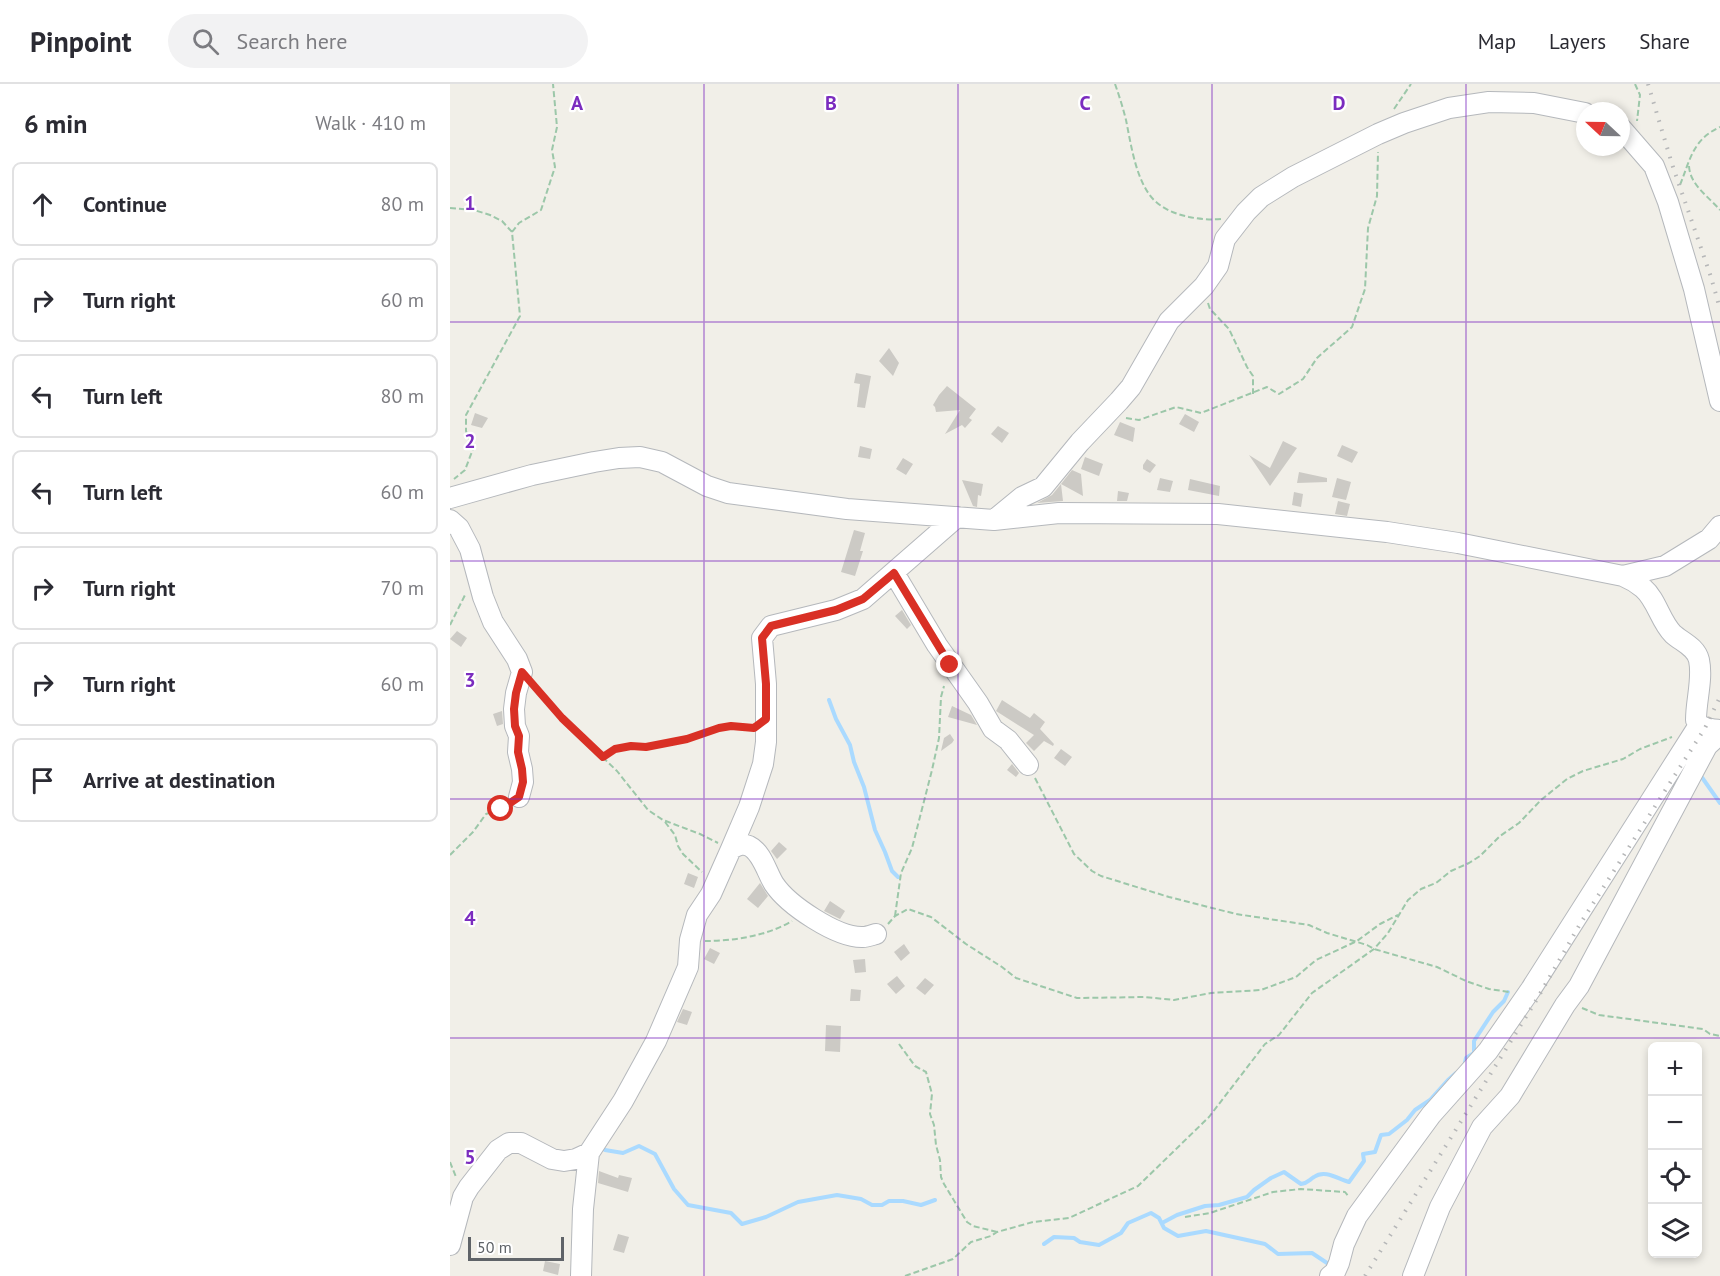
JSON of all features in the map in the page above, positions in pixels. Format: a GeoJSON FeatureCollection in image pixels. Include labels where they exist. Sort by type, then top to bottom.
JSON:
{"type":"FeatureCollection","features":[{"type":"Feature","properties":{"kind":"street"},"geometry":{"type":"LineString","coordinates":[[994,520],[1022,497],[1043,487],[1080,442],[1131,387],[1169,321],[1204,286],[1218,266],[1225,239],[1261,197],[1293,177],[1378,134],[1449,108],[1489,102],[1534,103],[1576,111]]}},
{"type":"Feature","properties":{"kind":"street"},"geometry":{"type":"LineString","coordinates":[[1630,137],[1654,166],[1668,202],[1694,289],[1720,401]]}},
{"type":"Feature","properties":{"kind":"street"},"geometry":{"type":"LineString","coordinates":[[450,498],[532,475],[594,462],[640,457],[662,462],[707,486],[728,493],[847,509],[994,520],[1059,513],[1218,514],[1387,532],[1458,543],[1623,576],[1644,588],[1666,625],[1673,634],[1695,651],[1698,658],[1699,685],[1695,731],[1527,995],[1488,1051],[1431,1115],[1357,1216],[1344,1244],[1335,1272],[1330,1276]]}},
{"type":"Feature","properties":{"kind":"street"},"geometry":{"type":"LineString","coordinates":[[581,1276],[583,1209],[589,1153],[623,1101],[656,1041],[688,967],[690,940],[697,915],[713,888],[731,849],[764,764],[766,684],[762,638],[771,626],[836,610],[863,599],[957,517]]}},
{"type":"Feature","properties":{"kind":"street"},"geometry":{"type":"LineString","coordinates":[[450,520],[459,528],[470,549],[483,597],[522,672],[514,709],[523,782],[519,797]]}},
{"type":"Feature","properties":{"kind":"street"},"geometry":{"type":"LineString","coordinates":[[1623,576],[1665,566],[1709,539],[1720,526]]}},
{"type":"Feature","properties":{"kind":"street"},"geometry":{"type":"LineString","coordinates":[[894,573],[950,665],[978,703],[993,729],[1008,740],[1028,765]]}},
{"type":"Feature","properties":{"kind":"street"},"geometry":{"type":"LineString","coordinates":[[1413,1276],[1440,1207],[1482,1127],[1510,1095],[1579,986],[1707,746],[1720,732],[1705,728],[1695,731]]}},
{"type":"Feature","properties":{"kind":"street"},"geometry":{"type":"LineString","coordinates":[[731,849],[741,845],[750,846],[764,863],[773,884],[785,898],[804,913],[849,935],[863,937],[876,934]]}},
{"type":"Feature","properties":{"kind":"street"},"geometry":{"type":"LineString","coordinates":[[450,1245],[463,1197],[498,1150],[508,1143],[521,1143],[552,1159],[564,1161],[589,1153]]}},
{"type":"Feature","properties":{"kind":"path"},"geometry":{"type":"LineString","coordinates":[[512,232],[519,223],[541,210],[555,167],[552,150],[556,127],[553,84]]}},
{"type":"Feature","properties":{"kind":"path"},"geometry":{"type":"LineString","coordinates":[[1115,84],[1143,182],[1148,193],[1156,202],[1178,215],[1211,220],[1228,218],[1246,212]]}},
{"type":"Feature","properties":{"kind":"path"},"geometry":{"type":"LineString","coordinates":[[1392,111],[1411,84]]}},
{"type":"Feature","properties":{"kind":"path"},"geometry":{"type":"LineString","coordinates":[[1630,128],[1640,95],[1635,84]]}},
{"type":"Feature","properties":{"kind":"path"},"geometry":{"type":"LineString","coordinates":[[1668,202],[1680,185],[1696,146],[1704,137],[1720,127]]}},
{"type":"Feature","properties":{"kind":"path"},"geometry":{"type":"LineString","coordinates":[[1106,414],[1139,420],[1176,407],[1201,413],[1267,387],[1279,394],[1304,379],[1317,358],[1352,327],[1365,289],[1368,228],[1377,196],[1378,134]]}},
{"type":"Feature","properties":{"kind":"path"},"geometry":{"type":"LineString","coordinates":[[1689,163],[1694,184],[1720,210]]}},
{"type":"Feature","properties":{"kind":"path"},"geometry":{"type":"LineString","coordinates":[[450,208],[490,214],[502,221],[512,232],[520,316],[466,416],[466,432],[473,449],[465,470],[450,483]]}},
{"type":"Feature","properties":{"kind":"path"},"geometry":{"type":"LineString","coordinates":[[1204,286],[1210,309],[1229,329],[1253,376],[1252,394]]}},
{"type":"Feature","properties":{"kind":"path"},"geometry":{"type":"LineString","coordinates":[[450,624],[477,573]]}},
{"type":"Feature","properties":{"kind":"path"},"geometry":{"type":"LineString","coordinates":[[895,916],[901,873],[912,848],[932,770],[939,738],[941,697],[950,665]]}},
{"type":"Feature","properties":{"kind":"path"},"geometry":{"type":"LineString","coordinates":[[522,672],[562,718],[617,771],[648,810],[663,820],[731,849]]}},
{"type":"Feature","properties":{"kind":"path"},"geometry":{"type":"LineString","coordinates":[[603,757],[615,749],[631,746],[646,747],[687,739],[719,728],[731,726],[754,728],[766,719]]}},
{"type":"Feature","properties":{"kind":"path"},"geometry":{"type":"LineString","coordinates":[[905,1276],[952,1259],[971,1242],[1033,1222],[1069,1218],[1138,1186],[1209,1117],[1265,1044],[1279,1035],[1312,993],[1374,949],[1400,914],[1407,900],[1427,885],[1436,883],[1451,871],[1480,856],[1500,836],[1519,824],[1540,800],[1567,779],[1583,771],[1623,759],[1668,737],[1695,731]]}},
{"type":"Feature","properties":{"kind":"path"},"geometry":{"type":"LineString","coordinates":[[1028,765],[1074,854],[1092,871],[1101,876],[1169,897],[1243,915],[1309,925],[1374,949],[1437,967],[1466,981],[1490,989],[1527,995]]}},
{"type":"Feature","properties":{"kind":"path"},"geometry":{"type":"LineString","coordinates":[[450,855],[473,832],[486,814],[501,809],[519,797]]}},
{"type":"Feature","properties":{"kind":"path"},"geometry":{"type":"LineString","coordinates":[[663,820],[675,835],[683,854],[699,869],[713,888]]}},
{"type":"Feature","properties":{"kind":"path"},"geometry":{"type":"LineString","coordinates":[[876,934],[895,916],[908,909],[931,917],[1016,978],[1077,998],[1145,997],[1174,1000],[1211,993],[1261,990],[1296,977],[1316,960],[1357,941],[1380,924],[1400,914]]}},
{"type":"Feature","properties":{"kind":"path"},"geometry":{"type":"LineString","coordinates":[[690,940],[725,941],[753,935],[781,928],[804,913]]}},
{"type":"Feature","properties":{"kind":"path"},"geometry":{"type":"LineString","coordinates":[[1565,1005],[1576,1006],[1599,1014],[1703,1029],[1710,1034],[1720,1036]]}},
{"type":"Feature","properties":{"kind":"path"},"geometry":{"type":"LineString","coordinates":[[899,1044],[915,1066],[926,1072],[932,1094],[930,1114],[944,1184],[968,1222],[973,1226],[997,1232]]}},
{"type":"Feature","properties":{"kind":"path"},"geometry":{"type":"LineString","coordinates":[[1185,1217],[1210,1213],[1273,1192],[1301,1189],[1345,1192],[1354,1203],[1357,1216]]}},
{"type":"Feature","properties":{"kind":"building"},"geometry":{"type":"Polygon","coordinates":[[[889,348],[899,363],[893,376],[879,361],[889,348]]]}},
{"type":"Feature","properties":{"kind":"building"},"geometry":{"type":"Polygon","coordinates":[[[856,373],[871,376],[865,408],[857,407],[860,384],[854,383],[856,373]]]}},
{"type":"Feature","properties":{"kind":"building"},"geometry":{"type":"Polygon","coordinates":[[[947,386],[976,409],[969,418],[972,420],[965,428],[962,425],[945,434],[960,410],[936,412],[933,405],[947,386]]]}},
{"type":"Feature","properties":{"kind":"building"},"geometry":{"type":"Polygon","coordinates":[[[475,413],[488,418],[482,428],[471,425],[475,413]]]}},
{"type":"Feature","properties":{"kind":"building"},"geometry":{"type":"Polygon","coordinates":[[[1185,414],[1199,422],[1194,432],[1179,424],[1185,414]]]}},
{"type":"Feature","properties":{"kind":"building"},"geometry":{"type":"Polygon","coordinates":[[[1120,422],[1135,428],[1133,442],[1114,435],[1120,422]]]}},
{"type":"Feature","properties":{"kind":"building"},"geometry":{"type":"Polygon","coordinates":[[[998,426],[1009,433],[1002,443],[991,434],[998,426]]]}},
{"type":"Feature","properties":{"kind":"building"},"geometry":{"type":"Polygon","coordinates":[[[1283,441],[1297,448],[1270,486],[1249,455],[1270,468],[1283,441]]]}},
{"type":"Feature","properties":{"kind":"building"},"geometry":{"type":"Polygon","coordinates":[[[1342,445],[1358,452],[1352,463],[1337,456],[1342,445]]]}},
{"type":"Feature","properties":{"kind":"building"},"geometry":{"type":"Polygon","coordinates":[[[860,446],[872,449],[870,459],[858,457],[860,446]]]}},
{"type":"Feature","properties":{"kind":"building"},"geometry":{"type":"Polygon","coordinates":[[[1085,457],[1103,464],[1099,476],[1081,469],[1085,457]]]}},
{"type":"Feature","properties":{"kind":"building"},"geometry":{"type":"Polygon","coordinates":[[[903,458],[913,464],[906,475],[896,469],[903,458]]]}},
{"type":"Feature","properties":{"kind":"building"},"geometry":{"type":"Polygon","coordinates":[[[1147,459],[1156,465],[1150,473],[1143,469],[1147,459]]]}},
{"type":"Feature","properties":{"kind":"building"},"geometry":{"type":"Polygon","coordinates":[[[1072,470],[1081,474],[1083,496],[1061,484],[1072,470]]]}},
{"type":"Feature","properties":{"kind":"building"},"geometry":{"type":"Polygon","coordinates":[[[1299,472],[1327,478],[1327,482],[1297,483],[1299,472]]]}},
{"type":"Feature","properties":{"kind":"building"},"geometry":{"type":"Polygon","coordinates":[[[1160,478],[1173,481],[1170,492],[1157,490],[1160,478]]]}},
{"type":"Feature","properties":{"kind":"building"},"geometry":{"type":"Polygon","coordinates":[[[1337,478],[1351,482],[1346,500],[1332,497],[1337,478]]]}},
{"type":"Feature","properties":{"kind":"building"},"geometry":{"type":"Polygon","coordinates":[[[1190,479],[1220,486],[1219,496],[1188,490],[1190,479]]]}},
{"type":"Feature","properties":{"kind":"building"},"geometry":{"type":"Polygon","coordinates":[[[962,480],[983,484],[981,496],[978,495],[977,507],[973,506],[962,480]]]}},
{"type":"Feature","properties":{"kind":"building"},"geometry":{"type":"Polygon","coordinates":[[[1061,484],[1063,501],[1037,503],[1052,495],[1061,484]]]}},
{"type":"Feature","properties":{"kind":"building"},"geometry":{"type":"Polygon","coordinates":[[[1118,491],[1129,493],[1127,501],[1117,501],[1118,491]]]}},
{"type":"Feature","properties":{"kind":"building"},"geometry":{"type":"Polygon","coordinates":[[[1294,492],[1303,494],[1301,507],[1292,505],[1294,492]]]}},
{"type":"Feature","properties":{"kind":"building"},"geometry":{"type":"Polygon","coordinates":[[[1338,501],[1350,504],[1347,516],[1335,514],[1338,501]]]}},
{"type":"Feature","properties":{"kind":"building"},"geometry":{"type":"Polygon","coordinates":[[[854,530],[865,533],[860,551],[863,551],[855,576],[841,572],[854,530]]]}},
{"type":"Feature","properties":{"kind":"building"},"geometry":{"type":"Polygon","coordinates":[[[902,610],[911,625],[907,629],[895,616],[902,610]]]}},
{"type":"Feature","properties":{"kind":"building"},"geometry":{"type":"Polygon","coordinates":[[[457,631],[467,638],[461,647],[450,639],[457,631]]]}},
{"type":"Feature","properties":{"kind":"building"},"geometry":{"type":"Polygon","coordinates":[[[1002,700],[1030,718],[1034,713],[1045,722],[1040,729],[1054,744],[1053,746],[1044,741],[1034,751],[1026,743],[1034,735],[996,711],[1002,700]]]}},
{"type":"Feature","properties":{"kind":"building"},"geometry":{"type":"Polygon","coordinates":[[[952,706],[971,715],[977,725],[948,717],[952,706]]]}},
{"type":"Feature","properties":{"kind":"building"},"geometry":{"type":"Polygon","coordinates":[[[502,711],[503,724],[497,726],[493,714],[502,711]]]}},
{"type":"Feature","properties":{"kind":"building"},"geometry":{"type":"Polygon","coordinates":[[[950,734],[954,740],[941,751],[944,738],[950,734]]]}},
{"type":"Feature","properties":{"kind":"building"},"geometry":{"type":"Polygon","coordinates":[[[1061,749],[1072,757],[1065,766],[1054,758],[1061,749]]]}},
{"type":"Feature","properties":{"kind":"building"},"geometry":{"type":"Polygon","coordinates":[[[1012,764],[1019,773],[1016,777],[1007,770],[1012,764]]]}},
{"type":"Feature","properties":{"kind":"building"},"geometry":{"type":"Polygon","coordinates":[[[779,842],[787,849],[777,859],[771,851],[779,842]]]}},
{"type":"Feature","properties":{"kind":"building"},"geometry":{"type":"Polygon","coordinates":[[[688,873],[698,877],[694,888],[684,884],[688,873]]]}},
{"type":"Feature","properties":{"kind":"building"},"geometry":{"type":"Polygon","coordinates":[[[760,883],[768,896],[758,908],[747,899],[760,883]]]}},
{"type":"Feature","properties":{"kind":"building"},"geometry":{"type":"Polygon","coordinates":[[[830,901],[845,911],[840,919],[824,911],[830,901]]]}},
{"type":"Feature","properties":{"kind":"building"},"geometry":{"type":"Polygon","coordinates":[[[904,944],[910,953],[901,961],[894,952],[904,944]]]}},
{"type":"Feature","properties":{"kind":"building"},"geometry":{"type":"Polygon","coordinates":[[[710,948],[720,953],[714,964],[704,959],[710,948]]]}},
{"type":"Feature","properties":{"kind":"building"},"geometry":{"type":"Polygon","coordinates":[[[865,959],[866,972],[855,973],[853,960],[865,959]]]}},
{"type":"Feature","properties":{"kind":"building"},"geometry":{"type":"Polygon","coordinates":[[[897,976],[905,986],[896,994],[887,984],[897,976]]]}},
{"type":"Feature","properties":{"kind":"building"},"geometry":{"type":"Polygon","coordinates":[[[925,978],[934,985],[925,995],[916,988],[925,978]]]}},
{"type":"Feature","properties":{"kind":"building"},"geometry":{"type":"Polygon","coordinates":[[[851,989],[861,990],[860,1001],[850,1001],[851,989]]]}},
{"type":"Feature","properties":{"kind":"building"},"geometry":{"type":"Polygon","coordinates":[[[683,1009],[692,1012],[687,1025],[677,1022],[683,1009]]]}},
{"type":"Feature","properties":{"kind":"building"},"geometry":{"type":"Polygon","coordinates":[[[826,1025],[841,1026],[840,1052],[825,1051],[826,1025]]]}},
{"type":"Feature","properties":{"kind":"building"},"geometry":{"type":"Polygon","coordinates":[[[599,1171],[618,1178],[619,1175],[632,1178],[628,1192],[598,1183],[599,1171]]]}},
{"type":"Feature","properties":{"kind":"building"},"geometry":{"type":"Polygon","coordinates":[[[618,1234],[629,1237],[624,1253],[613,1250],[618,1234]]]}},
{"type":"Feature","properties":{"kind":"building"},"geometry":{"type":"Polygon","coordinates":[[[545,1261],[560,1264],[558,1275],[543,1271],[545,1261]]]}},
{"type":"Feature","properties":{"kind":"waterway"},"geometry":{"type":"LineString","coordinates":[[829,700],[850,745],[875,830],[892,871],[898,877]]}},
{"type":"Feature","properties":{"kind":"waterway"},"geometry":{"type":"LineString","coordinates":[[1701,776],[1720,803]]}},
{"type":"Feature","properties":{"kind":"waterway"},"geometry":{"type":"LineString","coordinates":[[1464,1067],[1466,1058],[1474,1053],[1474,1041],[1493,1012],[1504,1001],[1508,992]]}},
{"type":"Feature","properties":{"kind":"waterway"},"geometry":{"type":"LineString","coordinates":[[1162,1223],[1177,1215],[1205,1206],[1219,1205],[1247,1197],[1271,1178],[1284,1172],[1301,1184],[1323,1174],[1349,1182],[1364,1161],[1363,1154],[1375,1152],[1381,1135],[1389,1134],[1407,1120],[1456,1073]]}},
{"type":"Feature","properties":{"kind":"waterway"},"geometry":{"type":"LineString","coordinates":[[605,1150],[623,1153],[639,1146],[655,1154],[674,1189],[688,1205],[731,1213],[742,1224],[766,1217],[798,1202],[837,1195],[861,1199],[872,1205],[882,1205],[889,1201],[921,1205],[935,1200]]}},
{"type":"Feature","properties":{"kind":"waterway"},"geometry":{"type":"LineString","coordinates":[[1044,1244],[1054,1237],[1074,1238],[1080,1242],[1099,1245],[1121,1233],[1128,1223],[1151,1213],[1159,1218],[1164,1228],[1178,1236],[1206,1231],[1265,1244],[1278,1254],[1312,1253],[1330,1265]]}},
{"type":"Feature","properties":{"kind":"railway"},"geometry":{"type":"LineString","coordinates":[[1648,84],[1720,309]]}},
{"type":"Feature","properties":{"kind":"railway"},"geometry":{"type":"LineString","coordinates":[[1365,1276],[1537,999],[1580,924],[1705,728],[1720,697]]}},
{"type":"Feature","properties":{"kind":"route"},"geometry":{"type":"LineString","coordinates":[[501,809],[519,797],[523,782],[514,709],[522,672],[562,718],[603,757],[615,749],[631,746],[646,747],[687,739],[719,728],[731,726],[754,728],[766,719],[762,638],[767,630],[771,626],[836,610],[863,599],[894,573],[950,665]]}}]}
